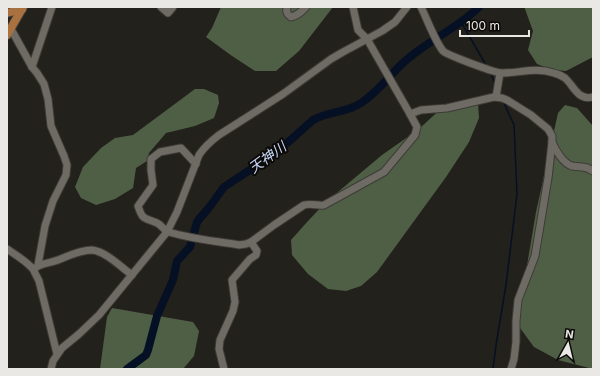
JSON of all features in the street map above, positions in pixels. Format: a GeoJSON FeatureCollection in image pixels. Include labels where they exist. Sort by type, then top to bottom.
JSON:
{"type":"FeatureCollection","features":[{"type":"Feature","properties":{"kind":"main road"},"geometry":{"type":"LineString","coordinates":[[7,13],[23,8]]}},
{"type":"Feature","properties":{"kind":"main road"},"geometry":{"type":"LineString","coordinates":[[9,32],[23,8]]}},
{"type":"Feature","properties":{"kind":"street"},"geometry":{"type":"LineString","coordinates":[[32,67],[52,7]]}},
{"type":"Feature","properties":{"kind":"street"},"geometry":{"type":"LineString","coordinates":[[161,7],[168,13],[173,7]]}},
{"type":"Feature","properties":{"kind":"street"},"geometry":{"type":"LineString","coordinates":[[286,7],[286,13],[291,17],[301,12],[306,7]]}},
{"type":"Feature","properties":{"kind":"street"},"geometry":{"type":"LineString","coordinates":[[196,164],[181,148],[160,152],[151,159],[150,170],[153,185],[138,206],[142,216],[146,220],[159,223],[167,232],[239,245],[252,242],[304,205],[324,205],[384,172],[415,135],[417,127],[367,39],[358,30],[353,7]]}},
{"type":"Feature","properties":{"kind":"street"},"geometry":{"type":"LineString","coordinates":[[51,369],[53,361],[62,348],[99,315],[167,232],[175,216],[199,155],[204,148],[219,135],[283,94],[331,59],[382,31],[395,22],[407,7]]}},
{"type":"Feature","properties":{"kind":"street"},"geometry":{"type":"LineString","coordinates":[[421,7],[438,43],[444,52],[500,73],[534,70],[552,72],[565,78],[580,96],[593,98]]}},
{"type":"Feature","properties":{"kind":"street"},"geometry":{"type":"LineString","coordinates":[[9,32],[44,84],[48,99],[51,126],[67,165],[66,175],[53,201],[45,226],[35,267],[57,354]]}},
{"type":"Feature","properties":{"kind":"street"},"geometry":{"type":"LineString","coordinates":[[496,97],[500,73]]}},
{"type":"Feature","properties":{"kind":"street"},"geometry":{"type":"LineString","coordinates":[[410,114],[421,110],[447,108],[496,97],[507,100],[530,115],[548,129],[552,136],[535,256],[518,300],[516,342],[511,369]]}},
{"type":"Feature","properties":{"kind":"street"},"geometry":{"type":"LineString","coordinates":[[552,142],[554,149],[570,165],[587,167],[593,171]]}},
{"type":"Feature","properties":{"kind":"street"},"geometry":{"type":"LineString","coordinates":[[224,369],[219,349],[220,340],[233,311],[235,302],[232,280],[256,255],[257,251],[252,242]]}},
{"type":"Feature","properties":{"kind":"street"},"geometry":{"type":"LineString","coordinates":[[7,248],[35,267],[79,252],[92,250],[103,254],[132,275]]}},
{"type":"Feature","properties":{"kind":"green space"},"geometry":{"type":"Polygon","coordinates":[[[221,7],[333,7],[299,51],[276,71],[255,71],[206,37],[212,28],[221,7]]]}},
{"type":"Feature","properties":{"kind":"green space"},"geometry":{"type":"Polygon","coordinates":[[[525,7],[593,7],[593,57],[566,71],[552,70],[537,64],[528,50],[533,31],[525,7]]]}},
{"type":"Feature","properties":{"kind":"green space"},"geometry":{"type":"Polygon","coordinates":[[[195,89],[204,89],[218,95],[219,103],[214,118],[195,126],[166,133],[149,153],[147,161],[136,168],[133,188],[115,199],[96,205],[81,198],[75,187],[83,167],[101,148],[115,138],[133,135],[195,89]]]}},
{"type":"Feature","properties":{"kind":"green space"},"geometry":{"type":"Polygon","coordinates":[[[464,102],[478,103],[479,118],[469,142],[446,177],[377,272],[361,286],[346,291],[328,289],[308,274],[292,255],[291,240],[308,221],[326,202],[382,155],[419,129],[446,104],[464,102]]]}},
{"type":"Feature","properties":{"kind":"green space"},"geometry":{"type":"Polygon","coordinates":[[[565,105],[577,108],[593,126],[593,369],[558,360],[534,347],[520,328],[520,307],[536,212],[558,113],[565,105]]]}},
{"type":"Feature","properties":{"kind":"green space"},"geometry":{"type":"Polygon","coordinates":[[[112,308],[193,322],[199,331],[194,356],[183,369],[100,369],[107,317],[112,308]]]}},
{"type":"Feature","properties":{"kind":"waterway","name":"天神川"},"geometry":{"type":"LineString","coordinates":[[127,369],[146,355],[157,316],[173,280],[177,261],[190,247],[197,222],[224,187],[277,152],[313,120],[325,115],[350,109],[361,103],[373,94],[412,55],[461,22],[479,7]]}},
{"type":"Feature","properties":{"kind":"waterway"},"geometry":{"type":"LineString","coordinates":[[461,22],[486,65]]}},
{"type":"Feature","properties":{"kind":"waterway"},"geometry":{"type":"LineString","coordinates":[[490,72],[496,85]]}},
{"type":"Feature","properties":{"kind":"waterway"},"geometry":{"type":"LineString","coordinates":[[493,369],[506,285],[517,194],[514,125],[503,101]]}}]}
